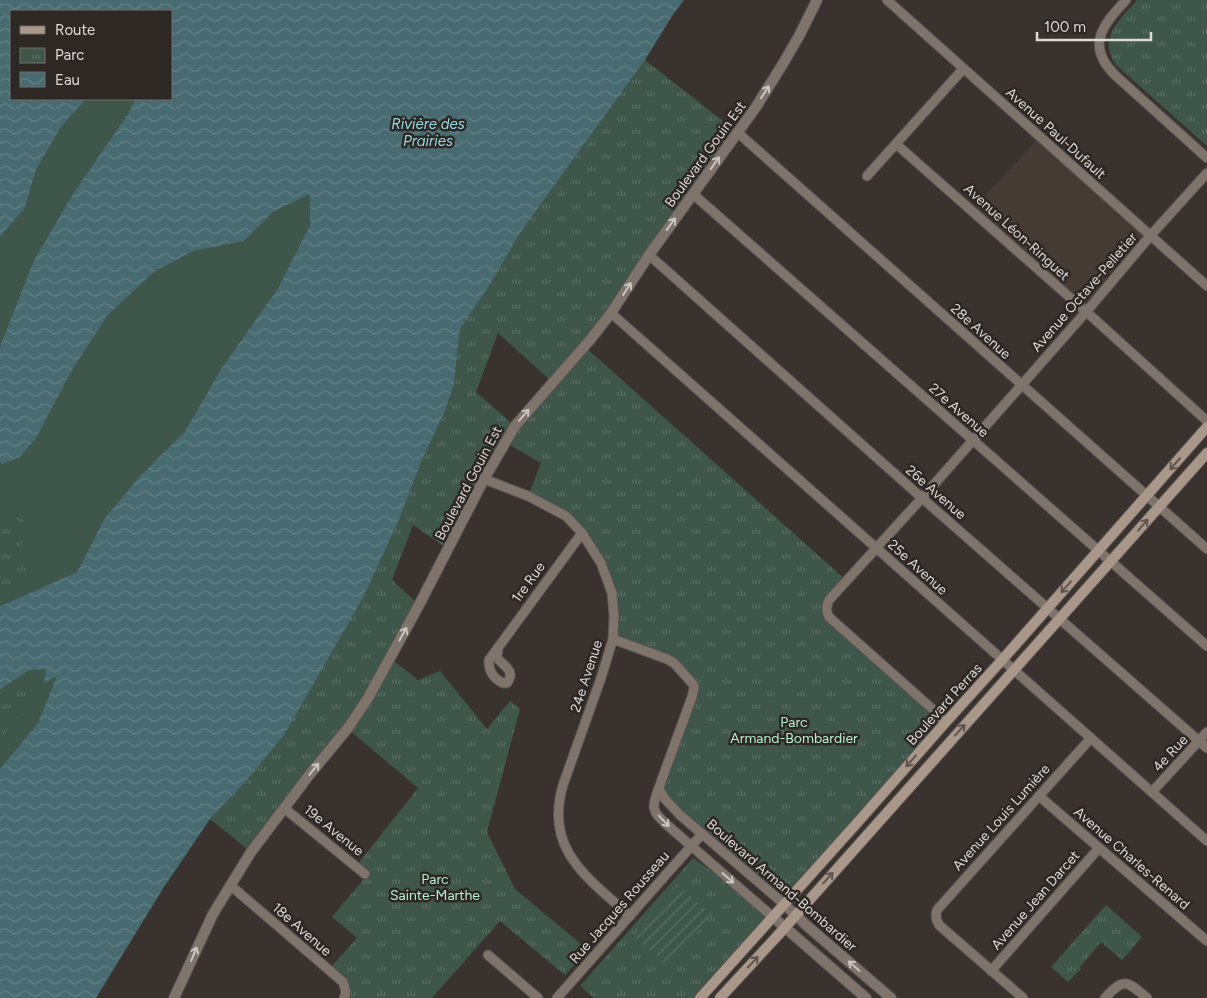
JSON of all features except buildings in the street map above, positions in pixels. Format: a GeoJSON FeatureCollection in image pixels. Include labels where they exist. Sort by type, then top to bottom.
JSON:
{"type":"FeatureCollection","features":[{"type":"Feature","properties":{"kind":"main road","name":"Boulevard Perras"},"geometry":{"type":"LineString","coordinates":[[700,998],[1207,427]]}},
{"type":"Feature","properties":{"kind":"main road"},"geometry":{"type":"LineString","coordinates":[[720,998],[1111,562],[1207,452]]}},
{"type":"Feature","properties":{"kind":"street","name":"Boulevard Gouin Est"},"geometry":{"type":"LineString","coordinates":[[174,998],[206,929],[250,852],[348,728],[368,698],[514,426],[590,340],[611,313],[649,255],[756,107],[799,36],[816,0]]}},
{"type":"Feature","properties":{"kind":"street","name":"Avenue Paul-Dufault"},"geometry":{"type":"LineString","coordinates":[[887,0],[1207,286]]}},
{"type":"Feature","properties":{"kind":"street"},"geometry":{"type":"LineString","coordinates":[[1126,0],[1105,24],[1101,32],[1099,42],[1103,60],[1109,69],[1207,158]]}},
{"type":"Feature","properties":{"kind":"street"},"geometry":{"type":"LineString","coordinates":[[867,176],[963,68]]}},
{"type":"Feature","properties":{"kind":"street","name":"28e Avenue"},"geometry":{"type":"LineString","coordinates":[[737,132],[1207,549]]}},
{"type":"Feature","properties":{"kind":"street","name":"Avenue Léon-Ringuet"},"geometry":{"type":"LineString","coordinates":[[896,144],[1207,421]]}},
{"type":"Feature","properties":{"kind":"street","name":"Avenue Octave-Pelletier"},"geometry":{"type":"LineString","coordinates":[[944,722],[938,714],[829,617],[826,609],[829,600],[922,498],[972,439],[1086,312],[1151,235],[1207,174]]}},
{"type":"Feature","properties":{"kind":"street","name":"27e Avenue"},"geometry":{"type":"LineString","coordinates":[[693,194],[1207,646]]}},
{"type":"Feature","properties":{"kind":"street","name":"26e Avenue"},"geometry":{"type":"LineString","coordinates":[[649,255],[1207,748]]}},
{"type":"Feature","properties":{"kind":"street","name":"25e Avenue"},"geometry":{"type":"LineString","coordinates":[[611,313],[1207,841]]}},
{"type":"Feature","properties":{"kind":"street","name":"24e Avenue"},"geometry":{"type":"LineString","coordinates":[[484,479],[528,496],[566,516],[582,533],[601,563],[612,593],[613,639],[563,785],[559,798],[558,815],[562,838],[567,852],[576,866],[630,916]]}},
{"type":"Feature","properties":{"kind":"street","name":"1re Rue"},"geometry":{"type":"LineString","coordinates":[[498,649],[582,533]]}},
{"type":"Feature","properties":{"kind":"street"},"geometry":{"type":"LineString","coordinates":[[613,639],[667,659],[680,668],[691,681],[694,688],[653,806],[654,811],[666,824],[866,998]]}},
{"type":"Feature","properties":{"kind":"street","name":"4e Rue"},"geometry":{"type":"LineString","coordinates":[[1152,792],[1207,732]]}},
{"type":"Feature","properties":{"kind":"street","name":"Avenue Louis Lumière"},"geometry":{"type":"LineString","coordinates":[[991,971],[939,925],[936,921],[937,910],[1091,738]]}},
{"type":"Feature","properties":{"kind":"street","name":"Boulevard Armand-Bombardier"},"geometry":{"type":"LineString","coordinates":[[659,789],[671,807],[891,998]]}},
{"type":"Feature","properties":{"kind":"street","name":"Avenue Charles-Renard"},"geometry":{"type":"LineString","coordinates":[[1039,796],[1207,941]]}},
{"type":"Feature","properties":{"kind":"street","name":"19e Avenue"},"geometry":{"type":"LineString","coordinates":[[284,808],[365,874]]}},
{"type":"Feature","properties":{"kind":"street","name":"Rue Jacques Rousseau"},"geometry":{"type":"LineString","coordinates":[[557,998],[702,834]]}},
{"type":"Feature","properties":{"kind":"street","name":"Avenue Jean Darcet"},"geometry":{"type":"LineString","coordinates":[[991,971],[1099,848]]}},
{"type":"Feature","properties":{"kind":"street","name":"18e Avenue"},"geometry":{"type":"LineString","coordinates":[[230,885],[343,982],[346,990],[344,998]]}},
{"type":"Feature","properties":{"kind":"street"},"geometry":{"type":"LineString","coordinates":[[488,955],[538,998]]}},
{"type":"Feature","properties":{"kind":"street"},"geometry":{"type":"LineString","coordinates":[[991,971],[1023,998]]}},
{"type":"Feature","properties":{"kind":"street"},"geometry":{"type":"LineString","coordinates":[[1105,998],[1115,987],[1124,983],[1133,986],[1147,998]]}},
{"type":"Feature","properties":{"kind":"shaded area"},"geometry":{"type":"Polygon","coordinates":[[[1039,137],[1151,235],[1086,312],[972,210],[1039,137]]]}},
{"type":"Feature","properties":{"kind":"green space"},"geometry":{"type":"Polygon","coordinates":[[[1137,0],[1207,0],[1207,146],[1116,65],[1111,55],[1109,46],[1113,30],[1137,0]]]}},
{"type":"Feature","properties":{"kind":"green space"},"geometry":{"type":"Polygon","coordinates":[[[645,60],[737,132],[584,346],[847,581],[826,609],[945,723],[784,904],[702,834],[659,789],[694,688],[680,668],[613,639],[614,616],[601,563],[566,516],[528,496],[541,463],[508,444],[448,549],[413,525],[392,580],[419,605],[390,658],[418,680],[440,671],[487,729],[510,701],[520,709],[487,832],[515,889],[588,950],[565,975],[500,921],[432,998],[344,998],[346,990],[328,970],[357,938],[332,917],[363,880],[365,874],[357,865],[418,788],[348,729],[251,852],[210,819],[248,779],[364,596],[399,520],[422,460],[445,411],[454,384],[460,329],[520,233],[645,60]],[[498,333],[476,392],[515,426],[552,382],[498,333]]]}},
{"type":"Feature","properties":{"kind":"green space"},"geometry":{"type":"Polygon","coordinates":[[[85,100],[135,100],[128,114],[74,192],[34,260],[0,346],[0,237],[25,208],[36,170],[61,127],[85,100]]]}},
{"type":"Feature","properties":{"kind":"green space"},"geometry":{"type":"Polygon","coordinates":[[[310,194],[310,225],[278,288],[221,369],[185,431],[139,477],[104,519],[77,572],[0,606],[0,463],[2,464],[72,370],[108,315],[155,271],[194,251],[244,241],[273,212],[310,194]]]}},
{"type":"Feature","properties":{"kind":"green space"},"geometry":{"type":"Polygon","coordinates":[[[19,517],[26,522],[21,551],[26,571],[0,603],[0,521],[4,518],[19,517]]]}},
{"type":"Feature","properties":{"kind":"green space"},"geometry":{"type":"Polygon","coordinates":[[[46,668],[58,675],[38,723],[0,769],[0,690],[29,670],[46,668]]]}},
{"type":"Feature","properties":{"kind":"green space"},"geometry":{"type":"Polygon","coordinates":[[[24,683],[36,695],[0,740],[0,705],[24,683]]]}},
{"type":"Feature","properties":{"kind":"green space"},"geometry":{"type":"Polygon","coordinates":[[[693,858],[761,906],[773,917],[700,998],[594,998],[580,986],[693,858]]]}},
{"type":"Feature","properties":{"kind":"green space"},"geometry":{"type":"Polygon","coordinates":[[[677,885],[712,914],[669,966],[634,937],[677,885]]]}},
{"type":"Feature","properties":{"kind":"green space"},"geometry":{"type":"Polygon","coordinates":[[[1106,905],[1142,937],[1122,960],[1101,942],[1080,967],[1081,969],[1068,982],[1051,967],[1106,905]]]}},
{"type":"Feature","properties":{"kind":"water","name":"Rivière des Prairies"},"geometry":{"type":"Polygon","coordinates":[[[0,0],[684,0],[645,60],[520,233],[490,284],[460,329],[454,384],[445,411],[422,460],[399,520],[364,596],[284,735],[248,779],[210,819],[164,887],[96,998],[0,998],[0,769],[38,723],[57,676],[44,683],[46,669],[29,670],[0,690],[0,606],[77,572],[104,519],[139,477],[185,431],[221,369],[278,288],[310,225],[310,194],[273,212],[244,241],[194,251],[155,271],[108,315],[72,370],[36,438],[20,457],[2,464],[0,463],[0,346],[34,260],[74,192],[128,114],[135,100],[172,100],[172,10],[10,10],[10,100],[85,100],[61,127],[36,170],[25,208],[0,237],[0,0]]]}},
{"type":"Feature","properties":{"kind":"park label","name":"Parc Armand-Bombardier"},"geometry":{"type":"Point","coordinates":[794,730]}},
{"type":"Feature","properties":{"kind":"park label","name":"Parc Sainte-Marthe"},"geometry":{"type":"Point","coordinates":[435,888]}}]}
